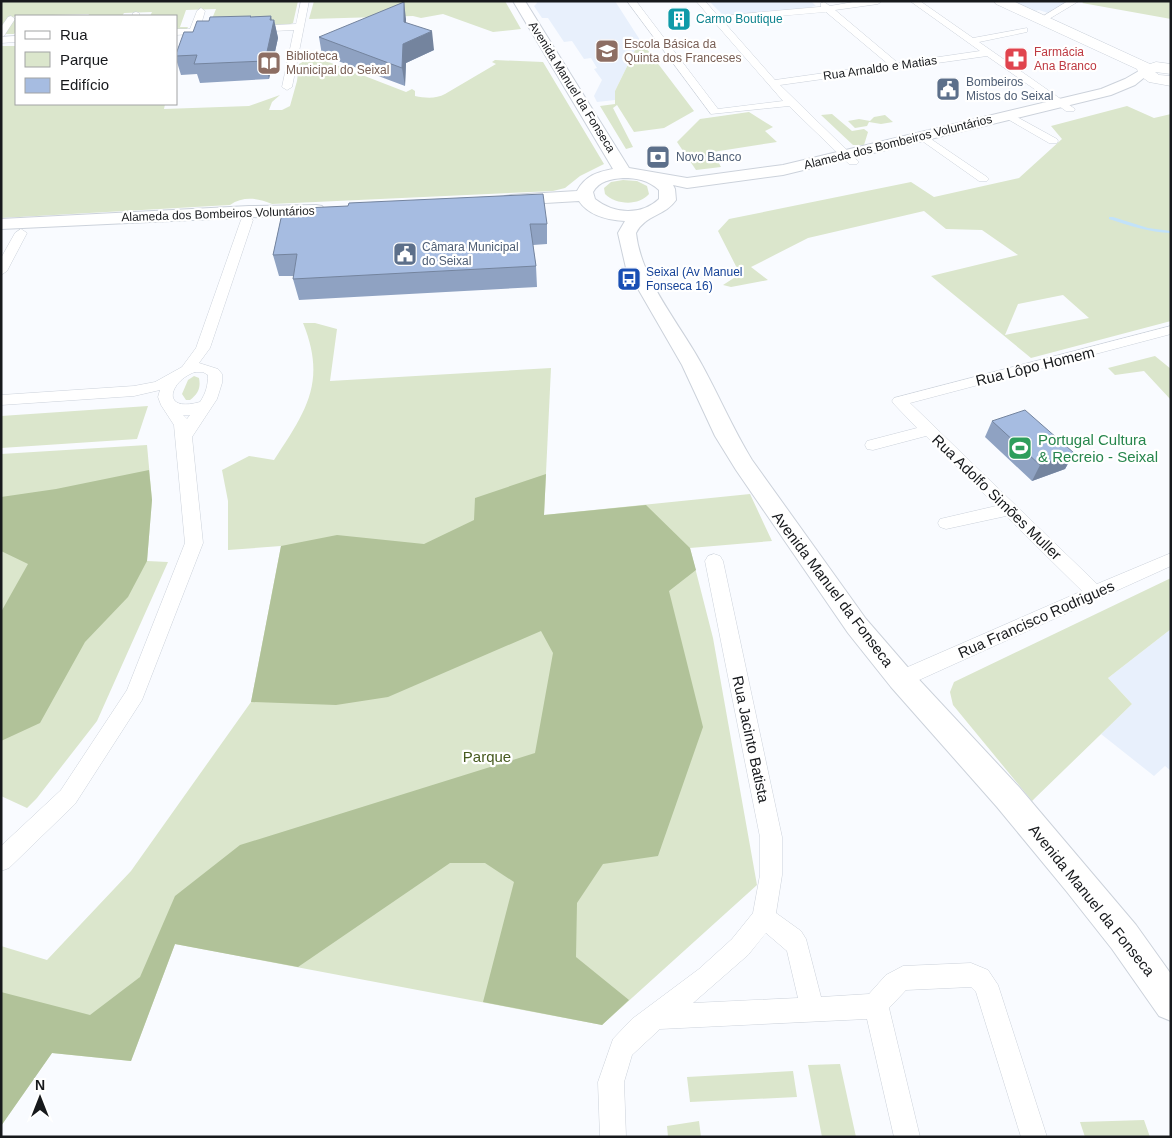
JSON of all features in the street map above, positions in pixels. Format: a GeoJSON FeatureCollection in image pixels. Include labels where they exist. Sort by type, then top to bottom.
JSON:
{"type":"FeatureCollection","features":[{"type":"Feature","properties":{"kind":"main road","name":"Avenida Manuel da Fonseca"},"geometry":{"type":"LineString","coordinates":[[519,1],[609,146],[623,173]]}},
{"type":"Feature","properties":{"kind":"main road"},"geometry":{"type":"LineString","coordinates":[[1001,1],[1145,70],[1149,77],[1168,73]]}},
{"type":"Feature","properties":{"kind":"main road","name":"Alameda dos Bombeiros Voluntários"},"geometry":{"type":"LineString","coordinates":[[1066,105],[1130,82],[1145,70]]}},
{"type":"Feature","properties":{"kind":"main road","name":"Alameda dos Bombeiros Voluntários"},"geometry":{"type":"LineString","coordinates":[[627,221],[659,209],[668,200],[690,192],[794,176],[849,159],[927,139],[1066,105],[1122,95],[1168,73]]}},
{"type":"Feature","properties":{"kind":"main road","name":"Alameda dos Bombeiros Voluntários"},"geometry":{"type":"LineString","coordinates":[[623,173],[678,183],[706,182],[849,159]]}},
{"type":"Feature","properties":{"kind":"main road"},"geometry":{"type":"LineString","coordinates":[[623,173],[603,177],[592,182],[586,188],[585,196],[587,201],[596,209],[627,221]]}},
{"type":"Feature","properties":{"kind":"main road"},"geometry":{"type":"LineString","coordinates":[[647,176],[663,184],[669,194],[668,200]]}},
{"type":"Feature","properties":{"kind":"main road"},"geometry":{"type":"LineString","coordinates":[[499,200],[585,196]]}},
{"type":"Feature","properties":{"kind":"main road"},"geometry":{"type":"LineString","coordinates":[[1,234],[247,220],[281,210]]}},
{"type":"Feature","properties":{"kind":"main road","name":"Alameda dos Bombeiros Voluntários"},"geometry":{"type":"LineString","coordinates":[[1,224],[217,212],[328,210],[247,220]]}},
{"type":"Feature","properties":{"kind":"main road"},"geometry":{"type":"LineString","coordinates":[[217,212],[239,214],[247,220]]}},
{"type":"Feature","properties":{"kind":"main road","name":"Avenida Manuel da Fonseca"},"geometry":{"type":"LineString","coordinates":[[627,221],[628,244],[635,268],[692,365],[726,436],[744,465],[858,626],[901,680],[1008,797],[1078,880],[1124,937],[1171,1004]]}},
{"type":"Feature","properties":{"kind":"street"},"geometry":{"type":"LineString","coordinates":[[288,87],[305,1]]}},
{"type":"Feature","properties":{"kind":"street"},"geometry":{"type":"LineString","coordinates":[[631,1],[715,112],[791,103]]}},
{"type":"Feature","properties":{"kind":"street"},"geometry":{"type":"LineString","coordinates":[[700,1],[772,83],[849,159]]}},
{"type":"Feature","properties":{"kind":"street"},"geometry":{"type":"LineString","coordinates":[[820,1],[896,66]]}},
{"type":"Feature","properties":{"kind":"street"},"geometry":{"type":"LineString","coordinates":[[716,19],[828,9],[878,1]]}},
{"type":"Feature","properties":{"kind":"street"},"geometry":{"type":"LineString","coordinates":[[914,1],[1066,105]]}},
{"type":"Feature","properties":{"kind":"street"},"geometry":{"type":"LineString","coordinates":[[1043,21],[1075,1]]}},
{"type":"Feature","properties":{"kind":"street"},"geometry":{"type":"LineString","coordinates":[[194,31],[200,12]]}},
{"type":"Feature","properties":{"kind":"street"},"geometry":{"type":"LineString","coordinates":[[1,34],[11,19]]}},
{"type":"Feature","properties":{"kind":"street"},"geometry":{"type":"LineString","coordinates":[[242,29],[300,27]]}},
{"type":"Feature","properties":{"kind":"street"},"geometry":{"type":"LineString","coordinates":[[178,32],[223,30]]}},
{"type":"Feature","properties":{"kind":"street"},"geometry":{"type":"LineString","coordinates":[[970,41],[1024,30]]}},
{"type":"Feature","properties":{"kind":"street"},"geometry":{"type":"LineString","coordinates":[[1,40],[15,39]]}},
{"type":"Feature","properties":{"kind":"street","name":"Rua Arnaldo e Matias"},"geometry":{"type":"LineString","coordinates":[[772,83],[988,53]]}},
{"type":"Feature","properties":{"kind":"street"},"geometry":{"type":"LineString","coordinates":[[1014,118],[1053,141]]}},
{"type":"Feature","properties":{"kind":"street"},"geometry":{"type":"LineString","coordinates":[[927,139],[983,179]]}},
{"type":"Feature","properties":{"kind":"street"},"geometry":{"type":"LineString","coordinates":[[188,369],[203,348],[247,220]]}},
{"type":"Feature","properties":{"kind":"street"},"geometry":{"type":"LineString","coordinates":[[1,271],[21,233]]}},
{"type":"Feature","properties":{"kind":"street","name":"Rua Lôpo Homem"},"geometry":{"type":"LineString","coordinates":[[898,401],[1171,330]]}},
{"type":"Feature","properties":{"kind":"street"},"geometry":{"type":"LineString","coordinates":[[203,348],[205,368]]}},
{"type":"Feature","properties":{"kind":"street"},"geometry":{"type":"LineString","coordinates":[[1,861],[68,797],[136,694],[194,543],[182,424],[168,402],[167,390],[173,379],[180,372],[188,369],[205,368],[215,374],[216,387],[209,401],[189,424],[184,437]]}},
{"type":"Feature","properties":{"kind":"street"},"geometry":{"type":"LineString","coordinates":[[1,400],[134,392],[159,386],[173,379]]}},
{"type":"Feature","properties":{"kind":"street"},"geometry":{"type":"LineString","coordinates":[[134,392],[168,402],[186,411],[203,406]]}},
{"type":"Feature","properties":{"kind":"street","name":"Rua Adolfo Simões Muller"},"geometry":{"type":"LineString","coordinates":[[898,401],[1095,593]]}},
{"type":"Feature","properties":{"kind":"street"},"geometry":{"type":"LineString","coordinates":[[873,445],[929,430]]}},
{"type":"Feature","properties":{"kind":"street"},"geometry":{"type":"LineString","coordinates":[[946,523],[1008,509]]}},
{"type":"Feature","properties":{"kind":"street","name":"Rua Francisco Rodrigues"},"geometry":{"type":"LineString","coordinates":[[901,680],[1171,559]]}},
{"type":"Feature","properties":{"kind":"street","name":"Rua Jacinto Batista"},"geometry":{"type":"LineString","coordinates":[[613,1137],[611,1082],[622,1048],[655,1017],[707,977],[740,947],[764,918],[772,875],[771,837],[714,561]]}},
{"type":"Feature","properties":{"kind":"street"},"geometry":{"type":"LineString","coordinates":[[764,918],[793,939],[798,947],[812,1008]]}},
{"type":"Feature","properties":{"kind":"street"},"geometry":{"type":"LineString","coordinates":[[907,1137],[876,1006],[879,999],[898,980],[903,978],[971,975],[980,978],[986,985],[1034,1137]]}},
{"type":"Feature","properties":{"kind":"street"},"geometry":{"type":"LineString","coordinates":[[655,1017],[876,1006]]}},
{"type":"Feature","properties":{"kind":"shaded area","name":"Escola Básica da Quinta dos Franceses"},"geometry":{"type":"Polygon","coordinates":[[[536,1],[615,1],[640,40],[615,91],[615,100],[597,102],[594,96],[602,80],[594,69],[597,68],[591,58],[584,59],[572,41],[564,42],[548,18],[542,18],[534,6],[537,3],[536,1]]]}},
{"type":"Feature","properties":{"kind":"shaded area"},"geometry":{"type":"Polygon","coordinates":[[[709,1],[811,1],[816,6],[723,15],[709,1]]]}},
{"type":"Feature","properties":{"kind":"shaded area"},"geometry":{"type":"Polygon","coordinates":[[[1069,1],[1048,13],[1039,10],[1034,11],[1013,2],[1069,1]]]}},
{"type":"Feature","properties":{"kind":"shaded area"},"geometry":{"type":"Polygon","coordinates":[[[1171,629],[1171,771],[1165,766],[1154,776],[1101,734],[1132,704],[1108,678],[1171,629]]]}},
{"type":"Feature","properties":{"kind":"green space"},"geometry":{"type":"Polygon","coordinates":[[[1,1],[298,1],[293,23],[288,25],[209,26],[216,9],[186,10],[180,27],[188,27],[187,29],[178,30],[178,15],[150,15],[152,12],[124,13],[123,15],[15,15],[10,18],[15,18],[14,34],[1,34],[1,1]]]}},
{"type":"Feature","properties":{"kind":"green space"},"geometry":{"type":"Polygon","coordinates":[[[314,1],[505,1],[521,29],[493,32],[443,14],[421,18],[413,16],[309,19],[314,1]]]}},
{"type":"Feature","properties":{"kind":"green space"},"geometry":{"type":"Polygon","coordinates":[[[1085,1],[1171,1],[1171,19],[1082,3],[1085,1]]]}},
{"type":"Feature","properties":{"kind":"green space"},"geometry":{"type":"Polygon","coordinates":[[[640,40],[694,111],[664,128],[634,132],[617,105],[613,108],[633,147],[626,149],[600,106],[615,104],[615,91],[640,40]]]}},
{"type":"Feature","properties":{"kind":"green space"},"geometry":{"type":"Polygon","coordinates":[[[1,46],[15,46],[15,105],[165,105],[164,109],[249,106],[280,95],[272,102],[269,110],[282,110],[290,106],[297,81],[299,64],[313,56],[406,92],[412,89],[415,91],[415,96],[427,98],[445,94],[496,64],[492,62],[495,60],[543,62],[604,164],[580,176],[565,188],[553,191],[272,204],[261,200],[245,199],[230,205],[1,218],[1,46]]]}},
{"type":"Feature","properties":{"kind":"green space"},"geometry":{"type":"Polygon","coordinates":[[[1127,106],[1154,118],[1171,114],[1171,321],[1031,358],[931,276],[1018,255],[982,230],[946,229],[924,211],[808,238],[751,267],[768,280],[731,287],[723,285],[740,274],[718,231],[729,219],[911,182],[934,197],[1019,178],[1062,139],[1051,126],[1127,106]],[[1063,295],[1018,304],[1005,335],[1089,318],[1063,295]]]}},
{"type":"Feature","properties":{"kind":"green space"},"geometry":{"type":"Polygon","coordinates":[[[749,112],[773,127],[765,131],[777,142],[713,152],[721,167],[696,170],[677,142],[700,119],[749,112]]]}},
{"type":"Feature","properties":{"kind":"green space"},"geometry":{"type":"Polygon","coordinates":[[[832,114],[852,131],[864,129],[868,132],[864,145],[853,145],[821,115],[832,114]]]}},
{"type":"Feature","properties":{"kind":"green space"},"geometry":{"type":"Polygon","coordinates":[[[885,115],[893,122],[881,124],[869,122],[867,126],[855,128],[848,121],[859,119],[870,121],[874,117],[885,115]]]}},
{"type":"Feature","properties":{"kind":"green space"},"geometry":{"type":"Polygon","coordinates":[[[623,180],[637,181],[647,186],[649,194],[639,201],[627,203],[610,198],[605,194],[604,188],[611,182],[623,180]]]}},
{"type":"Feature","properties":{"kind":"green space","name":"Parque"},"geometry":{"type":"Polygon","coordinates":[[[303,323],[315,323],[337,329],[330,381],[551,368],[544,515],[750,494],[772,541],[690,548],[713,638],[757,885],[602,1025],[175,944],[131,1061],[52,1053],[1,1126],[1,946],[47,960],[131,871],[251,702],[281,546],[228,550],[228,501],[222,470],[249,456],[274,460],[304,411],[313,379],[313,362],[310,344],[303,323]]]}},
{"type":"Feature","properties":{"kind":"green space"},"geometry":{"type":"Polygon","coordinates":[[[1155,356],[1171,369],[1171,400],[1144,371],[1115,375],[1108,368],[1155,356]]]}},
{"type":"Feature","properties":{"kind":"green space"},"geometry":{"type":"Polygon","coordinates":[[[194,376],[199,378],[200,385],[195,395],[190,400],[186,400],[182,394],[188,380],[194,376]]]}},
{"type":"Feature","properties":{"kind":"green space"},"geometry":{"type":"Polygon","coordinates":[[[148,406],[137,439],[1,448],[1,416],[148,406]]]}},
{"type":"Feature","properties":{"kind":"green space"},"geometry":{"type":"Polygon","coordinates":[[[147,445],[152,500],[147,561],[168,562],[97,721],[37,798],[27,808],[1,796],[1,454],[147,445]]]}},
{"type":"Feature","properties":{"kind":"green space"},"geometry":{"type":"Polygon","coordinates":[[[149,470],[152,500],[147,561],[128,597],[85,642],[40,723],[1,741],[1,612],[28,564],[1,551],[1,497],[56,489],[149,470]]]}},
{"type":"Feature","properties":{"kind":"green space"},"geometry":{"type":"Polygon","coordinates":[[[546,474],[544,515],[646,505],[690,548],[696,570],[669,591],[703,727],[658,856],[603,864],[577,903],[576,957],[629,1000],[602,1025],[483,1002],[514,882],[485,863],[450,863],[298,967],[175,944],[131,1061],[52,1053],[1,1126],[1,992],[90,1015],[140,977],[175,896],[240,845],[535,753],[553,653],[541,631],[388,697],[336,705],[251,702],[281,546],[337,535],[424,544],[474,520],[475,498],[546,474]]]}},
{"type":"Feature","properties":{"kind":"green space"},"geometry":{"type":"Polygon","coordinates":[[[1171,578],[1171,629],[1108,678],[1132,704],[1032,801],[953,705],[950,692],[954,682],[1171,578]]]}},
{"type":"Feature","properties":{"kind":"green space"},"geometry":{"type":"Polygon","coordinates":[[[840,1064],[856,1137],[822,1137],[808,1065],[840,1064]]]}},
{"type":"Feature","properties":{"kind":"green space"},"geometry":{"type":"Polygon","coordinates":[[[793,1071],[797,1097],[690,1102],[687,1077],[793,1071]]]}},
{"type":"Feature","properties":{"kind":"green space"},"geometry":{"type":"Polygon","coordinates":[[[1144,1120],[1150,1137],[1085,1137],[1080,1122],[1144,1120]]]}},
{"type":"Feature","properties":{"kind":"green space"},"geometry":{"type":"Polygon","coordinates":[[[699,1121],[701,1137],[668,1137],[667,1126],[699,1121]]]}},
{"type":"Feature","properties":{"kind":"building"},"geometry":{"type":"Polygon","coordinates":[[[404,2],[404,22],[432,31],[403,44],[402,68],[319,37],[404,2]]]}},
{"type":"Feature","properties":{"kind":"building"},"geometry":{"type":"Polygon","coordinates":[[[271,16],[270,20],[274,20],[265,61],[194,64],[197,55],[178,56],[178,48],[184,32],[193,32],[197,21],[209,21],[210,17],[271,16]]]}},
{"type":"Feature","properties":{"kind":"building","name":"Câmara Municipal do Seixal"},"geometry":{"type":"Polygon","coordinates":[[[543,194],[547,224],[530,224],[536,266],[293,279],[297,254],[273,255],[283,209],[348,206],[349,203],[543,194]]]}},
{"type":"Feature","properties":{"kind":"building"},"geometry":{"type":"Polygon","coordinates":[[[1025,410],[1074,453],[1040,465],[992,421],[1025,410]]]}},
{"type":"Feature","properties":{"kind":"waterway"},"geometry":{"type":"LineString","coordinates":[[1111,218],[1133,226],[1171,232]]}},
{"type":"Feature","properties":{"kind":"place","name":"Carmo Boutique"},"geometry":{"type":"Point","coordinates":[679,19]}},
{"type":"Feature","properties":{"kind":"place","name":"Escola Básica da Quinta dos Franceses"},"geometry":{"type":"Point","coordinates":[607,51]}},
{"type":"Feature","properties":{"kind":"place","name":"Farmácia Ana Branco"},"geometry":{"type":"Point","coordinates":[1016,59]}},
{"type":"Feature","properties":{"kind":"place","name":"Biblioteca Municipal do Seixal"},"geometry":{"type":"Point","coordinates":[269,63]}},
{"type":"Feature","properties":{"kind":"place","name":"Bombeiros Mistos do Seixal"},"geometry":{"type":"Point","coordinates":[948,89]}},
{"type":"Feature","properties":{"kind":"place","name":"Novo Banco"},"geometry":{"type":"Point","coordinates":[658,157]}},
{"type":"Feature","properties":{"kind":"place","name":"Câmara Municipal do Seixal"},"geometry":{"type":"Point","coordinates":[405,254]}},
{"type":"Feature","properties":{"kind":"place","name":"Seixal (Av Manuel Fonseca 16)"},"geometry":{"type":"Point","coordinates":[629,279]}},
{"type":"Feature","properties":{"kind":"place","name":"Portugal Cultura & Recreio - Seixal"},"geometry":{"type":"Point","coordinates":[1020,448]}}]}
